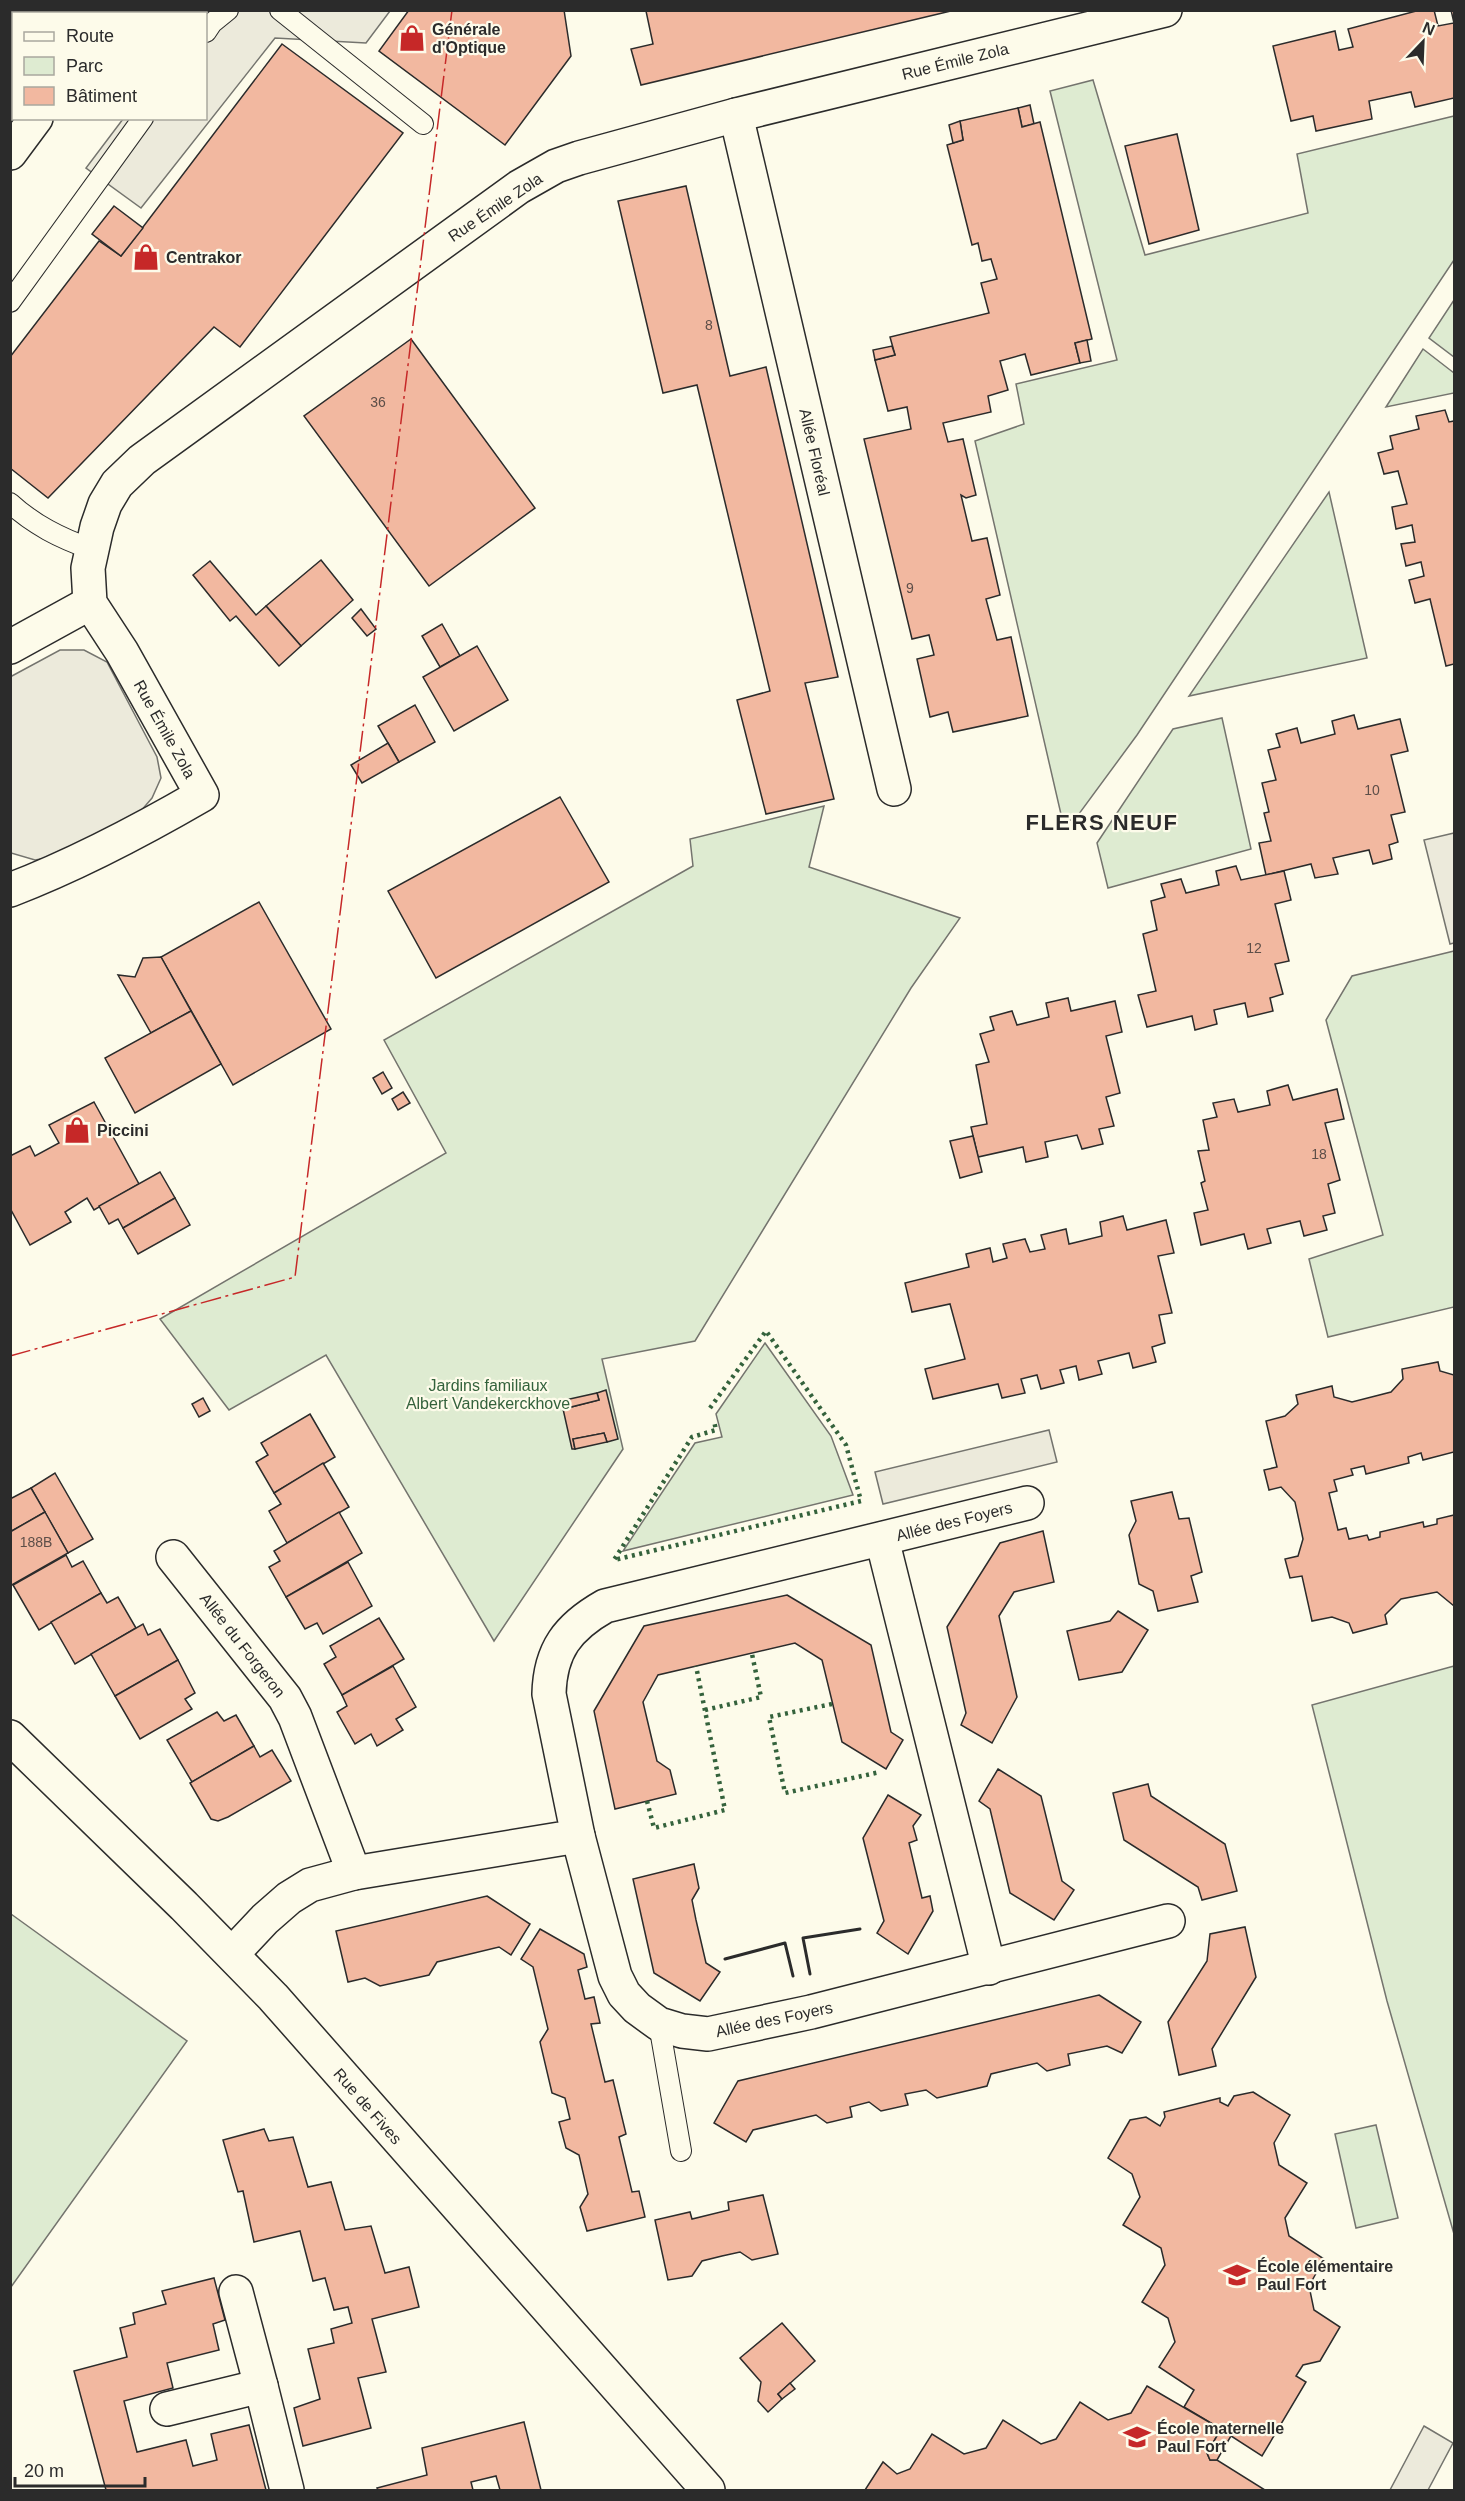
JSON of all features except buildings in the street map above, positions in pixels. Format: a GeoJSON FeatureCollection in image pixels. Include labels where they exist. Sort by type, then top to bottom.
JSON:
{"type":"FeatureCollection","features":[{"type":"Feature","properties":{"kind":"street","name":"Rue Émile Zola"},"geometry":{"type":"LineString","coordinates":[[10,890],[88,858],[202,795],[122,652],[90,603],[88,586],[91,549],[105,504],[127,472],[519,187],[556,166],[736,115],[1119,16],[1165,10]]}},
{"type":"Feature","properties":{"kind":"street","name":"Allée Floréal"},"geometry":{"type":"LineString","coordinates":[[736,115],[894,789]]}},
{"type":"Feature","properties":{"kind":"street"},"geometry":{"type":"LineString","coordinates":[[10,153],[34,120]]}},
{"type":"Feature","properties":{"kind":"street"},"geometry":{"type":"LineString","coordinates":[[10,647],[90,603]]}},
{"type":"Feature","properties":{"kind":"street","name":"Allée des Foyers"},"geometry":{"type":"LineString","coordinates":[[1027,1503],[605,1606],[585,1617],[569,1632],[559,1648],[550,1675],[549,1694],[578,1836],[615,1976],[624,1994],[637,2008],[659,2024],[682,2031],[708,2034],[811,2012],[1168,1921]]}},
{"type":"Feature","properties":{"kind":"street","name":"Allée des Foyers"},"geometry":{"type":"LineString","coordinates":[[882,1539],[989,1968]]}},
{"type":"Feature","properties":{"kind":"street","name":"Allée du Forgeron"},"geometry":{"type":"LineString","coordinates":[[173,1557],[285,1698],[295,1717],[354,1873]]}},
{"type":"Feature","properties":{"kind":"street","name":"Rue de Fives"},"geometry":{"type":"LineString","coordinates":[[10,1737],[273,1997],[695,2487]]}},
{"type":"Feature","properties":{"kind":"street"},"geometry":{"type":"LineString","coordinates":[[232,1954],[264,1919],[289,1898],[310,1885],[354,1873],[578,1836]]}},
{"type":"Feature","properties":{"kind":"street"},"geometry":{"type":"LineString","coordinates":[[236,2292],[287,2490]]}},
{"type":"Feature","properties":{"kind":"street"},"geometry":{"type":"LineString","coordinates":[[167,2409],[261,2386]]}},
{"type":"Feature","properties":{"kind":"lane"},"geometry":{"type":"LineString","coordinates":[[207,30],[212,22],[228,10]]}},
{"type":"Feature","properties":{"kind":"lane"},"geometry":{"type":"LineString","coordinates":[[280,10],[423,124]]}},
{"type":"Feature","properties":{"kind":"lane"},"geometry":{"type":"LineString","coordinates":[[10,302],[142,120]]}},
{"type":"Feature","properties":{"kind":"lane"},"geometry":{"type":"LineString","coordinates":[[10,503],[44,529],[60,538],[91,549]]}},
{"type":"Feature","properties":{"kind":"lane"},"geometry":{"type":"LineString","coordinates":[[659,2024],[681,2151]]}},
{"type":"Feature","properties":{"kind":"green space"},"geometry":{"type":"Polygon","coordinates":[[[1093,80],[1145,255],[1308,213],[1297,154],[1454,116],[1454,260],[1137,735],[1076,818],[1063,823],[975,441],[1024,424],[1016,384],[1117,360],[1050,91],[1093,80]]]}},
{"type":"Feature","properties":{"kind":"green space"},"geometry":{"type":"Polygon","coordinates":[[[1454,300],[1454,357],[1429,338],[1454,300]]]}},
{"type":"Feature","properties":{"kind":"green space"},"geometry":{"type":"Polygon","coordinates":[[[1423,349],[1454,373],[1454,393],[1386,407],[1423,349]]]}},
{"type":"Feature","properties":{"kind":"green space"},"geometry":{"type":"Polygon","coordinates":[[[1329,492],[1367,658],[1189,696],[1329,492]]]}},
{"type":"Feature","properties":{"kind":"green space"},"geometry":{"type":"Polygon","coordinates":[[[1222,718],[1251,849],[1108,888],[1097,843],[1173,729],[1222,718]]]}},
{"type":"Feature","properties":{"kind":"green space","name":"Jardins familiaux Albert Vandekerckhove"},"geometry":{"type":"Polygon","coordinates":[[[824,806],[809,867],[960,918],[911,988],[695,1341],[602,1359],[623,1449],[494,1641],[326,1355],[229,1410],[160,1319],[446,1153],[384,1040],[693,866],[690,839],[824,806]]]}},
{"type":"Feature","properties":{"kind":"green space"},"geometry":{"type":"Polygon","coordinates":[[[1454,951],[1454,1307],[1328,1337],[1309,1259],[1383,1235],[1326,1020],[1352,976],[1454,951]]]}},
{"type":"Feature","properties":{"kind":"green space"},"geometry":{"type":"Polygon","coordinates":[[[765,1343],[831,1436],[853,1495],[623,1551],[695,1443],[722,1437],[716,1414],[765,1343]]]}},
{"type":"Feature","properties":{"kind":"green space"},"geometry":{"type":"Polygon","coordinates":[[[1454,1666],[1454,2234],[1387,2001],[1312,1705],[1454,1666]]]}},
{"type":"Feature","properties":{"kind":"green space"},"geometry":{"type":"Polygon","coordinates":[[[11,1914],[187,2041],[11,2287],[11,1914]]]}},
{"type":"Feature","properties":{"kind":"green space"},"geometry":{"type":"Polygon","coordinates":[[[1376,2125],[1398,2218],[1356,2228],[1335,2134],[1376,2125]]]}},
{"type":"Feature","properties":{"kind":"shaded area"},"geometry":{"type":"Polygon","coordinates":[[[390,11],[366,43],[275,38],[141,208],[86,168],[122,120],[207,120],[207,12],[204,12],[390,11]]]}},
{"type":"Feature","properties":{"kind":"shaded area"},"geometry":{"type":"Polygon","coordinates":[[[60,650],[84,650],[107,662],[157,757],[161,778],[152,798],[140,812],[53,857],[35,860],[11,853],[10,677],[60,650]]]}},
{"type":"Feature","properties":{"kind":"shaded area"},"geometry":{"type":"Polygon","coordinates":[[[1454,833],[1454,943],[1450,944],[1424,840],[1454,833]]]}},
{"type":"Feature","properties":{"kind":"shaded area"},"geometry":{"type":"Polygon","coordinates":[[[1049,1430],[1057,1462],[883,1504],[875,1472],[1049,1430]]]}},
{"type":"Feature","properties":{"kind":"shaded area"},"geometry":{"type":"Polygon","coordinates":[[[1424,2426],[1453,2443],[1428,2490],[1390,2490],[1424,2426]]]}},
{"type":"Feature","properties":{"kind":"hedge"},"geometry":{"type":"LineString","coordinates":[[710,1408],[766,1331],[846,1445],[861,1501],[614,1560],[692,1437],[716,1430],[714,1421]]}},
{"type":"Feature","properties":{"kind":"hedge"},"geometry":{"type":"LineString","coordinates":[[705,1710],[761,1697],[752,1654]]}},
{"type":"Feature","properties":{"kind":"hedge"},"geometry":{"type":"LineString","coordinates":[[647,1801],[654,1828],[725,1810],[696,1666]]}},
{"type":"Feature","properties":{"kind":"hedge"},"geometry":{"type":"LineString","coordinates":[[832,1704],[769,1717],[785,1793],[880,1772]]}},
{"type":"Feature","properties":{"kind":"wall"},"geometry":{"type":"LineString","coordinates":[[810,1974],[803,1938],[860,1929]]}},
{"type":"Feature","properties":{"kind":"wall"},"geometry":{"type":"LineString","coordinates":[[725,1959],[785,1943],[793,1976]]}},
{"type":"Feature","properties":{"kind":"power"},"geometry":{"type":"LineString","coordinates":[[10,1356],[295,1277],[452,10]]}},
{"type":"Feature","properties":{"kind":"place","name":"Générale d'Optique"},"geometry":{"type":"Point","coordinates":[412,38]}},
{"type":"Feature","properties":{"kind":"place","name":"Centrakor"},"geometry":{"type":"Point","coordinates":[146,257]}},
{"type":"Feature","properties":{"kind":"place","name":"Piccini"},"geometry":{"type":"Point","coordinates":[77,1130]}},
{"type":"Feature","properties":{"kind":"place","name":"École élémentaire Paul Fort"},"geometry":{"type":"Point","coordinates":[1237,2275]}},
{"type":"Feature","properties":{"kind":"place","name":"École maternelle Paul Fort"},"geometry":{"type":"Point","coordinates":[1137,2437]}},
{"type":"Feature","properties":{"kind":"district","name":"FLERS NEUF"},"geometry":{"type":"Point","coordinates":[1102,822]}}]}
